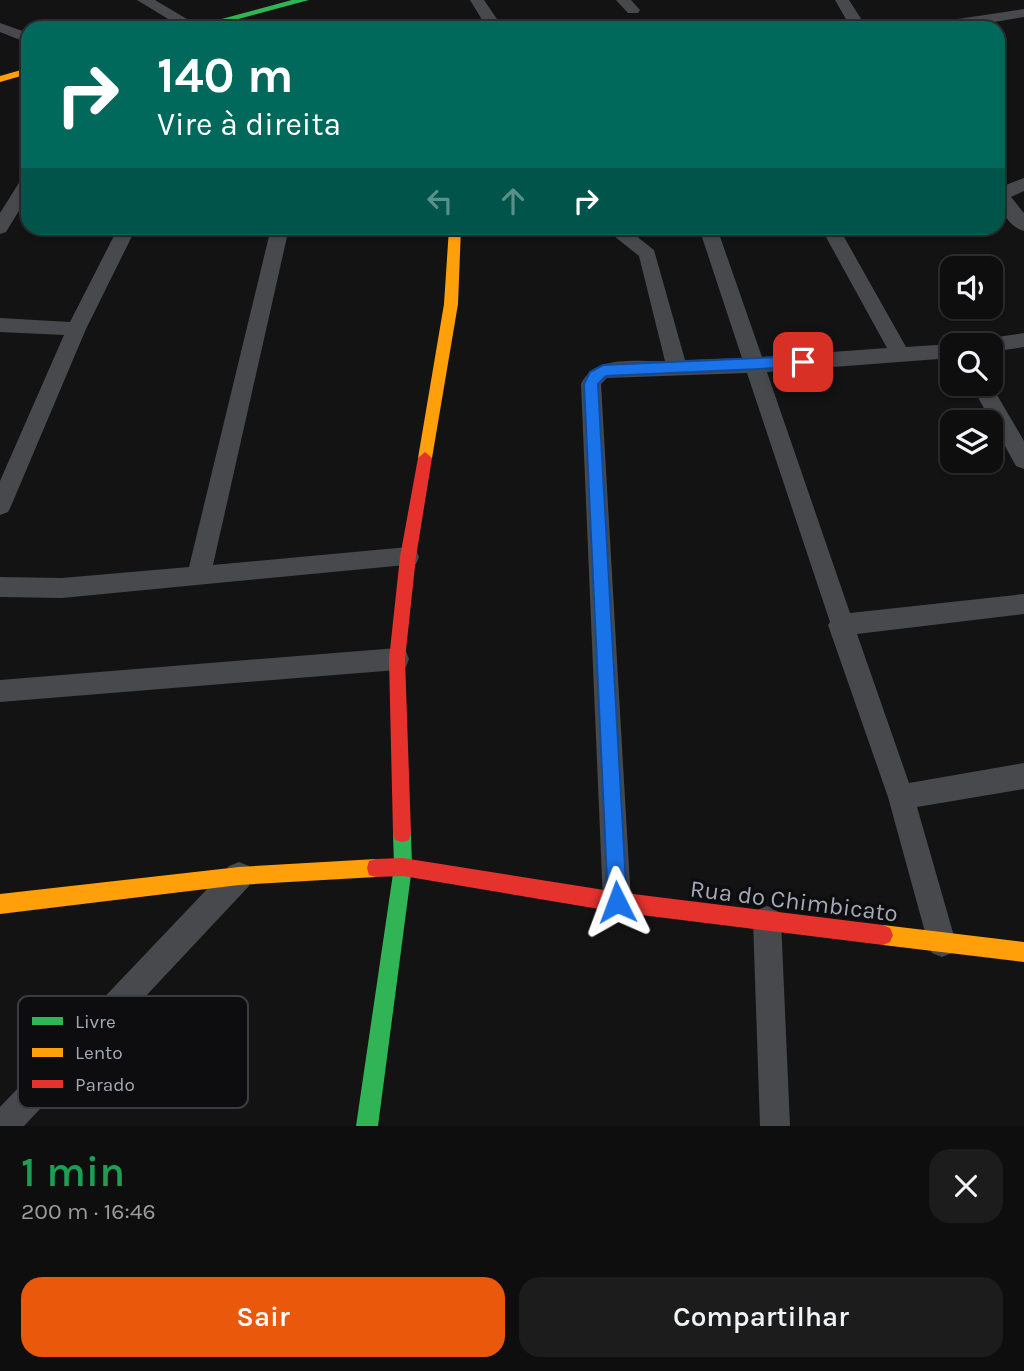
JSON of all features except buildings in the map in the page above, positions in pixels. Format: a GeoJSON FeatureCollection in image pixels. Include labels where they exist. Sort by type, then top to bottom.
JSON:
{"type":"FeatureCollection","features":[{"type":"Feature","properties":{"kind":"street"},"geometry":{"type":"LineString","coordinates":[[144,0],[182,21]]}},
{"type":"Feature","properties":{"kind":"street"},"geometry":{"type":"LineString","coordinates":[[222,21],[304,0]]}},
{"type":"Feature","properties":{"kind":"street"},"geometry":{"type":"LineString","coordinates":[[477,0],[490,21]]}},
{"type":"Feature","properties":{"kind":"street"},"geometry":{"type":"LineString","coordinates":[[842,0],[855,21]]}},
{"type":"Feature","properties":{"kind":"street"},"geometry":{"type":"LineString","coordinates":[[974,21],[1024,13]]}},
{"type":"Feature","properties":{"kind":"street"},"geometry":{"type":"LineString","coordinates":[[0,27],[21,35]]}},
{"type":"Feature","properties":{"kind":"street"},"geometry":{"type":"LineString","coordinates":[[0,79],[21,74]]}},
{"type":"Feature","properties":{"kind":"street"},"geometry":{"type":"LineString","coordinates":[[1005,192],[1024,184]]}},
{"type":"Feature","properties":{"kind":"street"},"geometry":{"type":"LineString","coordinates":[[0,228],[21,194]]}},
{"type":"Feature","properties":{"kind":"street"},"geometry":{"type":"LineString","coordinates":[[1005,203],[1024,225]]}},
{"type":"Feature","properties":{"kind":"street"},"geometry":{"type":"LineString","coordinates":[[0,506],[76,329],[123,235]]}},
{"type":"Feature","properties":{"kind":"street"},"geometry":{"type":"LineString","coordinates":[[199,574],[278,235]]}},
{"type":"Feature","properties":{"kind":"street"},"geometry":{"type":"LineString","coordinates":[[367,1126],[403,867],[397,659],[408,557],[451,304],[455,235]]}},
{"type":"Feature","properties":{"kind":"street"},"geometry":{"type":"LineString","coordinates":[[624,235],[639,244],[648,254],[677,368]]}},
{"type":"Feature","properties":{"kind":"street"},"geometry":{"type":"LineString","coordinates":[[710,235],[901,797],[942,943]]}},
{"type":"Feature","properties":{"kind":"street"},"geometry":{"type":"LineString","coordinates":[[834,235],[901,355]]}},
{"type":"Feature","properties":{"kind":"street"},"geometry":{"type":"LineString","coordinates":[[0,325],[76,329]]}},
{"type":"Feature","properties":{"kind":"street"},"geometry":{"type":"LineString","coordinates":[[1003,343],[1024,340]]}},
{"type":"Feature","properties":{"kind":"street"},"geometry":{"type":"LineString","coordinates":[[617,902],[591,384],[594,376],[603,370],[754,365],[940,352]]}},
{"type":"Feature","properties":{"kind":"street"},"geometry":{"type":"LineString","coordinates":[[987,396],[1024,460]]}},
{"type":"Feature","properties":{"kind":"street"},"geometry":{"type":"LineString","coordinates":[[0,587],[62,588],[408,557]]}},
{"type":"Feature","properties":{"kind":"street"},"geometry":{"type":"LineString","coordinates":[[841,625],[1024,604]]}},
{"type":"Feature","properties":{"kind":"street"},"geometry":{"type":"LineString","coordinates":[[0,691],[397,659]]}},
{"type":"Feature","properties":{"kind":"street"},"geometry":{"type":"LineString","coordinates":[[901,797],[1024,776]]}},
{"type":"Feature","properties":{"kind":"street","name":"Rua do Chimbicato"},"geometry":{"type":"LineString","coordinates":[[0,904],[239,876],[403,867],[617,902],[1024,952]]}},
{"type":"Feature","properties":{"kind":"street"},"geometry":{"type":"LineString","coordinates":[[126,996],[239,876]]}},
{"type":"Feature","properties":{"kind":"street"},"geometry":{"type":"LineString","coordinates":[[767,920],[775,1126]]}},
{"type":"Feature","properties":{"kind":"street"},"geometry":{"type":"LineString","coordinates":[[4,1126],[21,1108]]}},
{"type":"Feature","properties":{"kind":"traffic: fast"},"geometry":{"type":"LineString","coordinates":[[221,21],[304,0]]}},
{"type":"Feature","properties":{"kind":"traffic: fast"},"geometry":{"type":"LineString","coordinates":[[367,1126],[403,867],[402,833]]}},
{"type":"Feature","properties":{"kind":"traffic: slow"},"geometry":{"type":"LineString","coordinates":[[0,79],[21,73]]}},
{"type":"Feature","properties":{"kind":"traffic: slow"},"geometry":{"type":"LineString","coordinates":[[425,458],[451,304],[455,235]]}},
{"type":"Feature","properties":{"kind":"traffic: slow"},"geometry":{"type":"LineString","coordinates":[[0,904],[239,876],[376,868]]}},
{"type":"Feature","properties":{"kind":"traffic: slow"},"geometry":{"type":"LineString","coordinates":[[883,935],[1024,952]]}},
{"type":"Feature","properties":{"kind":"traffic: jam"},"geometry":{"type":"LineString","coordinates":[[402,833],[397,659],[408,557],[425,458]]}},
{"type":"Feature","properties":{"kind":"traffic: jam"},"geometry":{"type":"LineString","coordinates":[[376,868],[403,867],[617,902],[883,935]]}},
{"type":"Feature","properties":{"kind":"route"},"geometry":{"type":"LineString","coordinates":[[617,902],[591,384],[594,376],[603,370],[803,362]]}}]}
